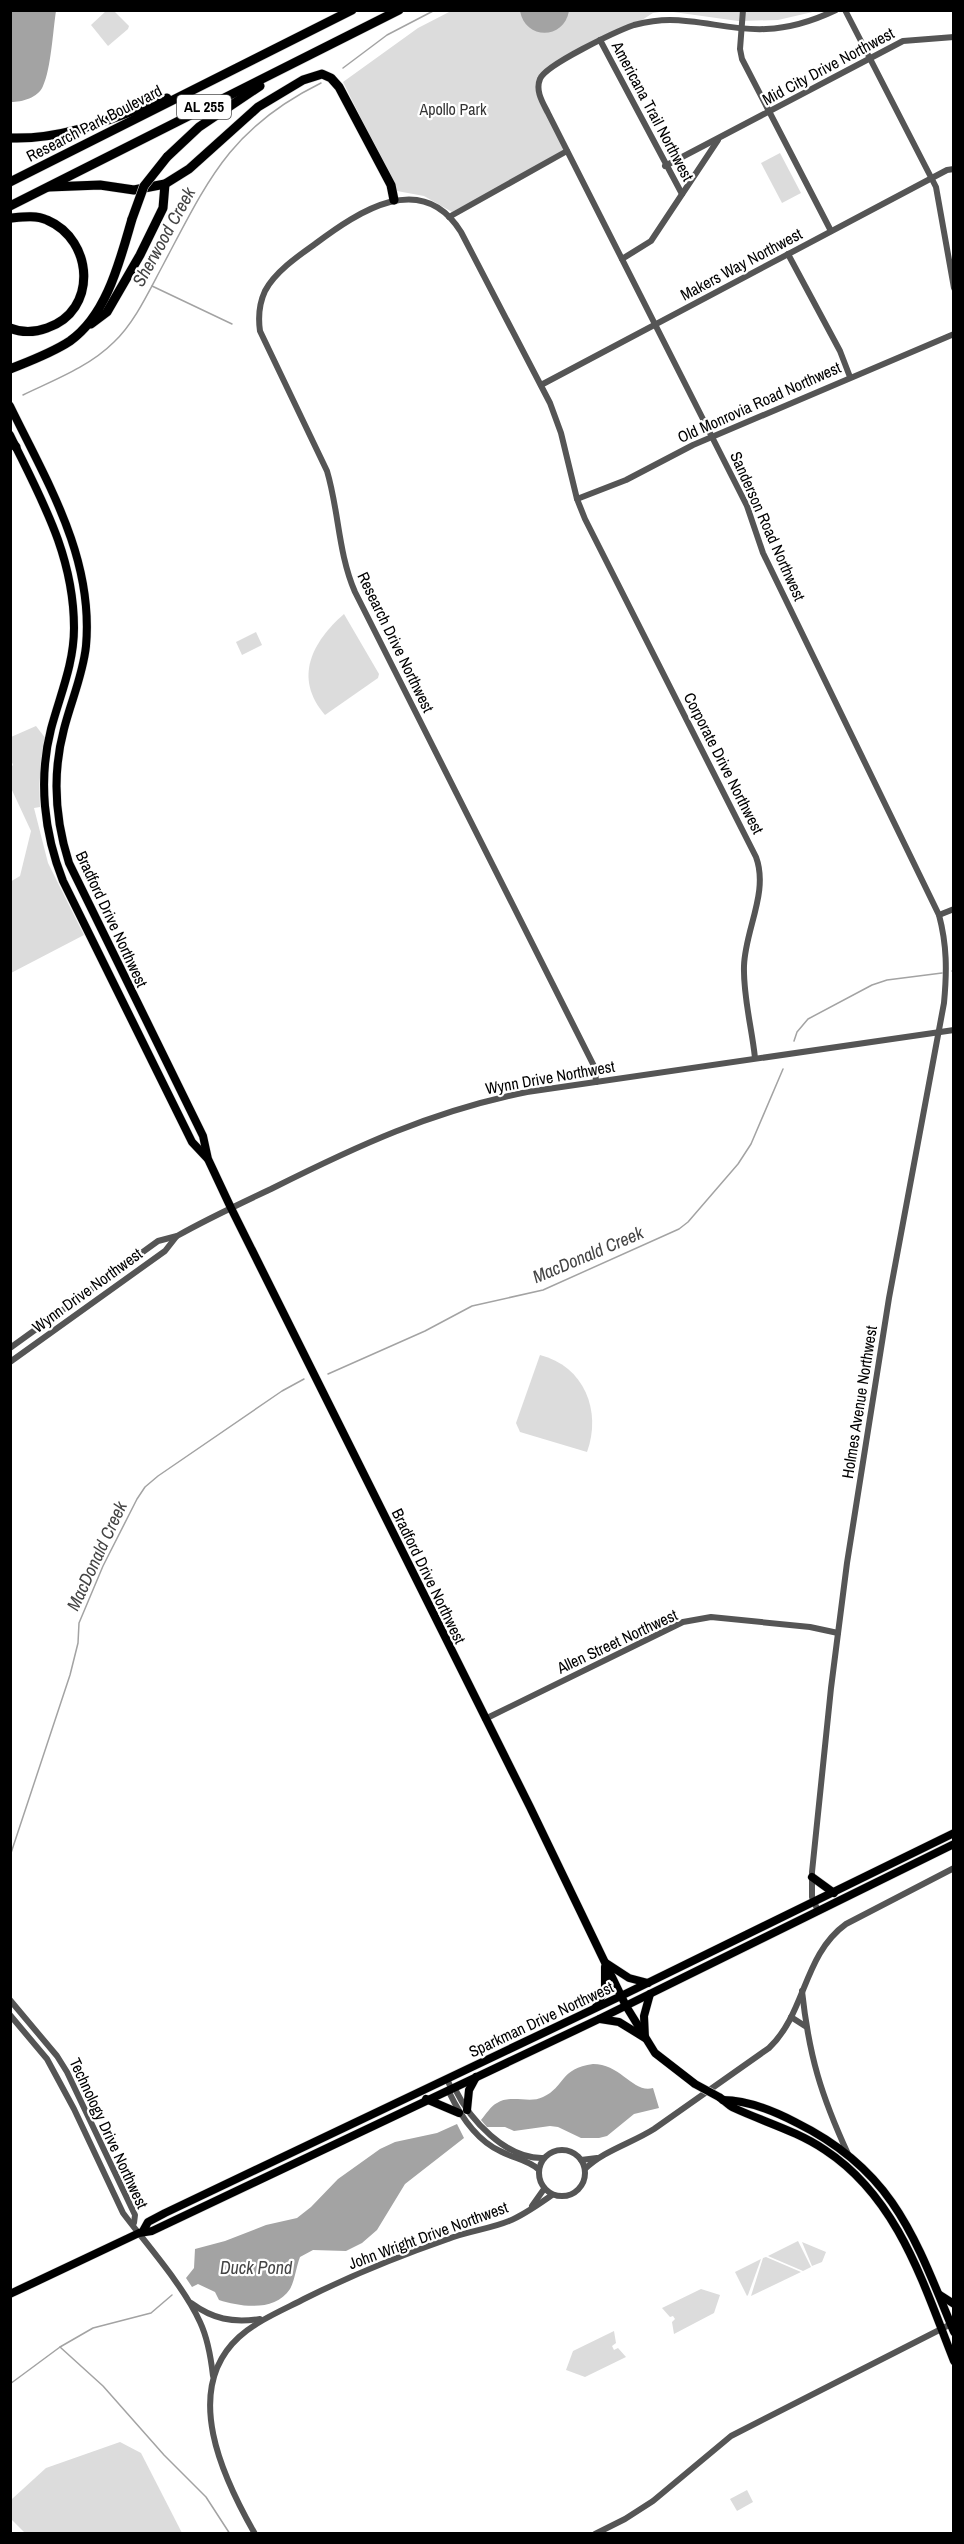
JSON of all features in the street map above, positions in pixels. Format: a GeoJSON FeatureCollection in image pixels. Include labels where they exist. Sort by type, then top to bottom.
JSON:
{"type":"FeatureCollection","features":[{"type":"Feature","properties":{"kind":"highway","name":"Research Park Boulevard"},"geometry":{"type":"LineString","coordinates":[[10,182],[352,10]]}},
{"type":"Feature","properties":{"kind":"highway","name":"AL 255"},"geometry":{"type":"LineString","coordinates":[[10,206],[399,10]]}},
{"type":"Feature","properties":{"kind":"highway"},"geometry":{"type":"LineString","coordinates":[[87,327],[106,295],[144,186],[167,157],[214,116],[301,60]]}},
{"type":"Feature","properties":{"kind":"highway"},"geometry":{"type":"LineString","coordinates":[[49,187],[100,185],[134,190],[165,184],[189,169],[258,107],[303,80],[322,74],[331,78],[339,87],[391,185],[394,200]]}},
{"type":"Feature","properties":{"kind":"highway"},"geometry":{"type":"LineString","coordinates":[[10,138],[59,135],[82,129],[214,80]]}},
{"type":"Feature","properties":{"kind":"highway"},"geometry":{"type":"LineString","coordinates":[[10,381],[14,368],[68,343],[107,312],[140,255],[163,208],[165,184]]}},
{"type":"Feature","properties":{"kind":"highway"},"geometry":{"type":"LineString","coordinates":[[10,218],[25,216],[45,219],[63,229],[76,244],[83,260],[85,275],[80,299],[72,314],[54,326],[37,332],[10,328]]}},
{"type":"Feature","properties":{"kind":"main road","name":"Bradford Drive Northwest"},"geometry":{"type":"LineString","coordinates":[[10,406],[72,538],[84,585],[86,646],[73,703],[64,728],[56,783],[62,839],[76,879],[203,1136],[208,1159],[231,1208],[626,2006]]}},
{"type":"Feature","properties":{"kind":"main road","name":"Bradford Drive Northwest"},"geometry":{"type":"LineString","coordinates":[[10,435],[58,535],[71,579],[74,604],[74,645],[46,759],[45,803],[54,854],[63,881],[192,1142],[208,1159]]}},
{"type":"Feature","properties":{"kind":"main road","name":"Sparkman Drive Northwest"},"geometry":{"type":"LineString","coordinates":[[141,2232],[148,2222],[165,2213],[648,1983],[954,1833]]}},
{"type":"Feature","properties":{"kind":"main road","name":"Sparkman Drive Northwest"},"geometry":{"type":"LineString","coordinates":[[10,2294],[141,2232],[152,2231],[426,2099],[599,2019],[954,1844]]}},
{"type":"Feature","properties":{"kind":"main road"},"geometry":{"type":"LineString","coordinates":[[812,1877],[834,1893]]}},
{"type":"Feature","properties":{"kind":"main road"},"geometry":{"type":"LineString","coordinates":[[605,1963],[629,1978],[648,1983]]}},
{"type":"Feature","properties":{"kind":"main road"},"geometry":{"type":"LineString","coordinates":[[596,2007],[605,1989],[605,1963]]}},
{"type":"Feature","properties":{"kind":"main road"},"geometry":{"type":"LineString","coordinates":[[645,2038],[644,2016],[650,1994]]}},
{"type":"Feature","properties":{"kind":"main road"},"geometry":{"type":"LineString","coordinates":[[626,2006],[655,2053],[695,2084],[731,2106],[803,2137],[845,2164],[862,2181],[897,2226],[910,2251],[954,2361]]}},
{"type":"Feature","properties":{"kind":"main road"},"geometry":{"type":"LineString","coordinates":[[599,2019],[619,2022],[645,2038]]}},
{"type":"Feature","properties":{"kind":"main road"},"geometry":{"type":"LineString","coordinates":[[426,2099],[463,2111],[469,2090],[477,2076]]}},
{"type":"Feature","properties":{"kind":"main road"},"geometry":{"type":"LineString","coordinates":[[721,2098],[785,2117],[818,2133],[848,2154],[878,2183],[902,2214],[917,2242],[953,2327]]}},
{"type":"Feature","properties":{"kind":"main road"},"geometry":{"type":"LineString","coordinates":[[936,2290],[954,2304]]}},
{"type":"Feature","properties":{"kind":"street"},"geometry":{"type":"LineString","coordinates":[[600,40],[634,25],[663,20],[687,21],[742,30],[793,26],[836,10]]}},
{"type":"Feature","properties":{"kind":"street"},"geometry":{"type":"LineString","coordinates":[[845,10],[933,178],[954,288]]}},
{"type":"Feature","properties":{"kind":"street"},"geometry":{"type":"LineString","coordinates":[[743,12],[742,59],[831,231]]}},
{"type":"Feature","properties":{"kind":"street","name":"Mid City Drive Northwest"},"geometry":{"type":"LineString","coordinates":[[665,166],[908,39],[954,37]]}},
{"type":"Feature","properties":{"kind":"street","name":"Sanderson Road Northwest"},"geometry":{"type":"LineString","coordinates":[[600,40],[551,66],[540,78],[539,96],[747,506],[767,561],[939,915]]}},
{"type":"Feature","properties":{"kind":"street","name":"Americana Trail Northwest"},"geometry":{"type":"LineString","coordinates":[[600,40],[665,166],[682,194]]}},
{"type":"Feature","properties":{"kind":"street","name":"Mid City Drive Northwest"},"geometry":{"type":"LineString","coordinates":[[622,259],[651,241],[720,138]]}},
{"type":"Feature","properties":{"kind":"street"},"geometry":{"type":"LineString","coordinates":[[449,217],[567,152]]}},
{"type":"Feature","properties":{"kind":"street","name":"Makers Way Northwest"},"geometry":{"type":"LineString","coordinates":[[541,385],[831,231],[954,169]]}},
{"type":"Feature","properties":{"kind":"street","name":"Research Drive Northwest"},"geometry":{"type":"LineString","coordinates":[[577,498],[559,428],[541,385],[461,232],[449,217],[428,203],[408,199],[381,204],[344,223],[306,250],[277,276],[262,300],[259,313],[260,331],[327,471],[343,559],[355,592],[595,1068],[596,1082]]}},
{"type":"Feature","properties":{"kind":"street"},"geometry":{"type":"LineString","coordinates":[[788,254],[840,351],[850,377]]}},
{"type":"Feature","properties":{"kind":"street","name":"Old Monrovia Road Northwest"},"geometry":{"type":"LineString","coordinates":[[577,498],[626,480],[693,445],[954,334]]}},
{"type":"Feature","properties":{"kind":"street","name":"Corporate Drive Northwest"},"geometry":{"type":"LineString","coordinates":[[577,498],[593,536],[759,863],[759,891],[746,946],[744,965],[744,983],[755,1058]]}},
{"type":"Feature","properties":{"kind":"street"},"geometry":{"type":"LineString","coordinates":[[939,915],[954,909]]}},
{"type":"Feature","properties":{"kind":"street","name":"Holmes Avenue Northwest"},"geometry":{"type":"LineString","coordinates":[[818,1911],[814,1903],[812,1877],[838,1633],[889,1298],[948,967],[946,941],[939,915]]}},
{"type":"Feature","properties":{"kind":"street","name":"Wynn Drive Northwest"},"geometry":{"type":"LineString","coordinates":[[10,1348],[158,1241],[177,1236],[337,1156],[434,1116],[498,1098],[954,1030]]}},
{"type":"Feature","properties":{"kind":"street","name":"Wynn Drive Northwest"},"geometry":{"type":"LineString","coordinates":[[10,1362],[165,1251],[177,1236]]}},
{"type":"Feature","properties":{"kind":"street","name":"Allen Street Northwest"},"geometry":{"type":"LineString","coordinates":[[485,1719],[683,1622],[711,1617],[810,1627],[838,1633]]}},
{"type":"Feature","properties":{"kind":"street"},"geometry":{"type":"LineString","coordinates":[[581,2160],[597,2158],[636,2140],[769,2048],[777,2040],[790,2017],[822,1947],[832,1934],[846,1924],[954,1868]]}},
{"type":"Feature","properties":{"kind":"street"},"geometry":{"type":"LineString","coordinates":[[802,1990],[805,2026],[816,2075],[848,2154]]}},
{"type":"Feature","properties":{"kind":"street","name":"Technology Drive Northwest"},"geometry":{"type":"LineString","coordinates":[[10,2000],[57,2056],[67,2072],[135,2215],[134,2223]]}},
{"type":"Feature","properties":{"kind":"street","name":"Technology Drive Northwest"},"geometry":{"type":"LineString","coordinates":[[10,2015],[47,2059],[74,2109],[123,2213],[141,2232],[201,2323],[207,2341],[213,2379]]}},
{"type":"Feature","properties":{"kind":"street"},"geometry":{"type":"LineString","coordinates":[[790,2017],[805,2026]]}},
{"type":"Feature","properties":{"kind":"street"},"geometry":{"type":"LineString","coordinates":[[447,2079],[451,2088],[455,2089],[463,2111],[480,2136],[499,2151],[533,2164],[538,2169]]}},
{"type":"Feature","properties":{"kind":"street"},"geometry":{"type":"LineString","coordinates":[[463,2111],[487,2134],[505,2145],[536,2158],[543,2158],[558,2150],[566,2150],[581,2160],[585,2169],[580,2189],[564,2197],[552,2195],[544,2190],[539,2180],[538,2169],[543,2158]]}},
{"type":"Feature","properties":{"kind":"street"},"geometry":{"type":"LineString","coordinates":[[585,2169],[597,2158]]}},
{"type":"Feature","properties":{"kind":"street","name":"John Wright Drive Northwest"},"geometry":{"type":"LineString","coordinates":[[530,2210],[544,2190]]}},
{"type":"Feature","properties":{"kind":"street","name":"John Wright Drive Northwest"},"geometry":{"type":"LineString","coordinates":[[255,2534],[231,2488],[213,2433],[210,2406],[213,2379],[228,2349],[240,2336],[263,2319],[347,2278],[450,2238],[508,2221],[552,2195]]}},
{"type":"Feature","properties":{"kind":"street"},"geometry":{"type":"LineString","coordinates":[[189,2302],[203,2312],[227,2321],[263,2319]]}},
{"type":"Feature","properties":{"kind":"street"},"geometry":{"type":"LineString","coordinates":[[595,2534],[625,2519],[652,2501],[731,2436],[941,2329],[953,2327]]}},
{"type":"Feature","properties":{"kind":"green space"},"geometry":{"type":"Polygon","coordinates":[[[106,11],[114,11],[129,26],[108,46],[91,25],[106,11]]]}},
{"type":"Feature","properties":{"kind":"green space","name":"Apollo Park"},"geometry":{"type":"Polygon","coordinates":[[[451,11],[666,11],[653,13],[634,25],[551,66],[538,87],[567,151],[452,212],[424,196],[397,191],[343,82],[418,28],[451,11]]]}},
{"type":"Feature","properties":{"kind":"green space"},"geometry":{"type":"Polygon","coordinates":[[[666,11],[817,11],[778,20],[738,21],[666,11]]]}},
{"type":"Feature","properties":{"kind":"green space"},"geometry":{"type":"Polygon","coordinates":[[[780,153],[801,193],[782,203],[761,163],[780,153]]]}},
{"type":"Feature","properties":{"kind":"green space"},"geometry":{"type":"Polygon","coordinates":[[[344,614],[379,674],[378,678],[325,715],[315,701],[310,688],[310,661],[323,636],[344,614]]]}},
{"type":"Feature","properties":{"kind":"green space"},"geometry":{"type":"Polygon","coordinates":[[[256,632],[262,645],[242,655],[236,642],[256,632]]]}},
{"type":"Feature","properties":{"kind":"green space"},"geometry":{"type":"Polygon","coordinates":[[[36,726],[46,739],[39,784],[40,807],[34,808],[48,863],[84,935],[11,973],[10,882],[20,876],[31,831],[11,788],[11,767],[13,765],[11,737],[36,726]]]}},
{"type":"Feature","properties":{"kind":"green space"},"geometry":{"type":"Polygon","coordinates":[[[540,1355],[568,1369],[586,1392],[592,1421],[587,1452],[520,1432],[516,1423],[540,1355]]]}},
{"type":"Feature","properties":{"kind":"green space"},"geometry":{"type":"Polygon","coordinates":[[[798,2241],[811,2267],[803,2271],[768,2256],[798,2241]]]}},
{"type":"Feature","properties":{"kind":"green space"},"geometry":{"type":"Polygon","coordinates":[[[802,2242],[826,2252],[822,2262],[812,2266],[802,2242]]]}},
{"type":"Feature","properties":{"kind":"green space"},"geometry":{"type":"Polygon","coordinates":[[[766,2257],[801,2272],[751,2296],[763,2258],[766,2257]]]}},
{"type":"Feature","properties":{"kind":"green space"},"geometry":{"type":"Polygon","coordinates":[[[761,2259],[748,2295],[747,2296],[735,2272],[761,2259]]]}},
{"type":"Feature","properties":{"kind":"green space"},"geometry":{"type":"Polygon","coordinates":[[[701,2289],[720,2295],[714,2313],[674,2334],[672,2322],[675,2319],[662,2308],[701,2289]]]}},
{"type":"Feature","properties":{"kind":"green space"},"geometry":{"type":"Polygon","coordinates":[[[614,2331],[616,2343],[612,2346],[614,2350],[618,2348],[626,2357],[585,2377],[566,2370],[573,2351],[614,2331]]]}},
{"type":"Feature","properties":{"kind":"green space"},"geometry":{"type":"Polygon","coordinates":[[[120,2442],[141,2453],[182,2533],[25,2533],[11,2519],[12,2499],[46,2468],[120,2442]]]}},
{"type":"Feature","properties":{"kind":"green space"},"geometry":{"type":"Polygon","coordinates":[[[747,2490],[753,2502],[737,2511],[730,2499],[747,2490]]]}},
{"type":"Feature","properties":{"kind":"water"},"geometry":{"type":"Polygon","coordinates":[[[520,10],[569,11],[566,21],[560,27],[544,33],[529,27],[523,21],[520,10]]]}},
{"type":"Feature","properties":{"kind":"water"},"geometry":{"type":"Polygon","coordinates":[[[10,11],[56,11],[50,60],[43,86],[37,94],[29,98],[11,102],[10,11]]]}},
{"type":"Feature","properties":{"kind":"water"},"geometry":{"type":"Polygon","coordinates":[[[593,2064],[612,2069],[640,2087],[653,2088],[659,2108],[634,2114],[607,2136],[599,2138],[581,2138],[558,2127],[550,2126],[514,2131],[505,2127],[487,2127],[481,2120],[491,2108],[503,2100],[532,2100],[543,2097],[574,2069],[593,2064]]]}},
{"type":"Feature","properties":{"kind":"water","name":"Duck Pond"},"geometry":{"type":"Polygon","coordinates":[[[457,2124],[464,2138],[405,2184],[377,2230],[362,2243],[346,2251],[313,2250],[300,2257],[290,2289],[276,2301],[247,2306],[219,2300],[215,2292],[198,2284],[192,2287],[186,2278],[194,2268],[195,2249],[225,2241],[266,2225],[297,2218],[338,2179],[380,2149],[395,2142],[437,2133],[457,2124]]]}},
{"type":"Feature","properties":{"kind":"waterway","name":"Sherwood Creek"},"geometry":{"type":"LineString","coordinates":[[343,68],[387,35],[435,10]]}},
{"type":"Feature","properties":{"kind":"waterway","name":"Sherwood Creek"},"geometry":{"type":"LineString","coordinates":[[23,395],[94,359],[122,334],[141,306],[194,207],[225,159],[264,118],[321,83]]}},
{"type":"Feature","properties":{"kind":"waterway"},"geometry":{"type":"LineString","coordinates":[[152,286],[232,324]]}},
{"type":"Feature","properties":{"kind":"waterway","name":"MacDonald Creek"},"geometry":{"type":"LineString","coordinates":[[794,1041],[797,1032],[808,1019],[872,985],[887,980],[942,973]]}},
{"type":"Feature","properties":{"kind":"waterway","name":"MacDonald Creek"},"geometry":{"type":"LineString","coordinates":[[328,1374],[425,1331],[472,1306],[543,1290],[679,1229],[688,1222],[738,1164],[751,1144],[783,1069]]}},
{"type":"Feature","properties":{"kind":"waterway","name":"MacDonald Creek"},"geometry":{"type":"LineString","coordinates":[[10,1856],[70,1675],[78,1643],[79,1623],[103,1566],[137,1499],[145,1487],[158,1476],[282,1391],[304,1379]]}},
{"type":"Feature","properties":{"kind":"waterway"},"geometry":{"type":"LineString","coordinates":[[10,2384],[60,2347],[93,2328],[151,2313],[172,2295]]}},
{"type":"Feature","properties":{"kind":"waterway"},"geometry":{"type":"LineString","coordinates":[[60,2347],[103,2386],[164,2455],[206,2497],[230,2534]]}}]}
